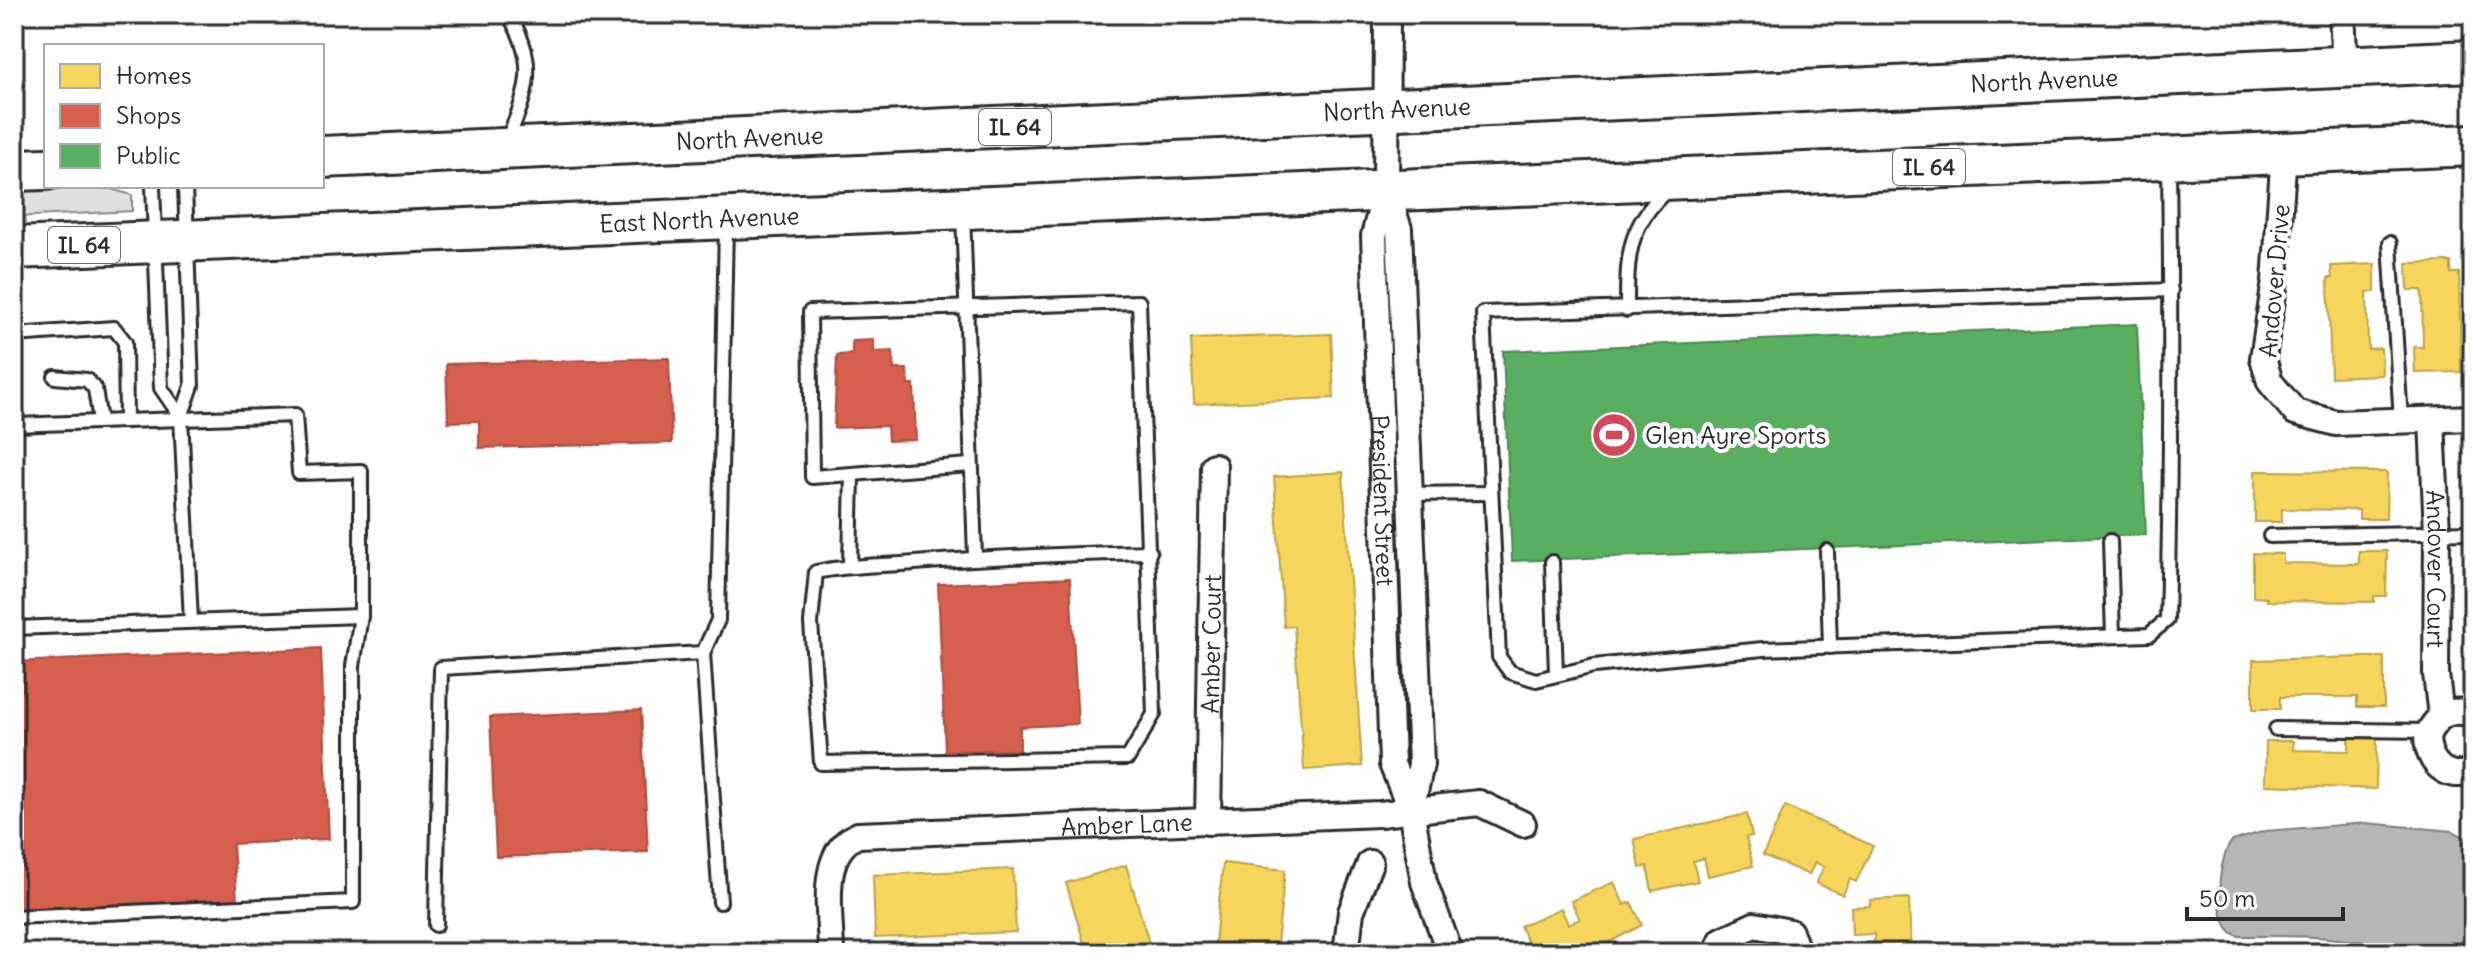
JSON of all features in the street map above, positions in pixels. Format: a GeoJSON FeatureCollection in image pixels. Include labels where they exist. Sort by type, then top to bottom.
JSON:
{"type":"FeatureCollection","features":[{"type":"Feature","properties":{"kind":"main road","name":"North Avenue"},"geometry":{"type":"LineString","coordinates":[[324,157],[2473,61]]}},
{"type":"Feature","properties":{"kind":"main road","name":"IL 64"},"geometry":{"type":"LineString","coordinates":[[1386,189],[2473,145]]}},
{"type":"Feature","properties":{"kind":"main road"},"geometry":{"type":"LineString","coordinates":[[14,170],[44,169]]}},
{"type":"Feature","properties":{"kind":"main road","name":"East North Avenue"},"geometry":{"type":"LineString","coordinates":[[14,248],[1386,189]]}},
{"type":"Feature","properties":{"kind":"street","name":"President Street"},"geometry":{"type":"LineString","coordinates":[[1387,14],[1386,189],[1374,236],[1392,764],[1411,810],[1424,882],[1450,953]]}},
{"type":"Feature","properties":{"kind":"street"},"geometry":{"type":"LineString","coordinates":[[2342,14],[2345,67]]}},
{"type":"Feature","properties":{"kind":"street","name":"Andover Drive"},"geometry":{"type":"LineString","coordinates":[[2284,152],[2275,281],[2263,358],[2270,382],[2295,412],[2316,420],[2336,423],[2473,418]]}},
{"type":"Feature","properties":{"kind":"street","name":"President Street"},"geometry":{"type":"LineString","coordinates":[[1386,189],[1399,229],[1411,494],[1421,764],[1411,810]]}},
{"type":"Feature","properties":{"kind":"street","name":"Andover Court"},"geometry":{"type":"LineString","coordinates":[[2432,421],[2437,532],[2436,674],[2435,723],[2427,749],[2441,769],[2452,774],[2472,773]]}},
{"type":"Feature","properties":{"kind":"street","name":"Amber Court"},"geometry":{"type":"LineString","coordinates":[[1208,822],[1214,466]]}},
{"type":"Feature","properties":{"kind":"street"},"geometry":{"type":"LineString","coordinates":[[2435,723],[2453,711],[2473,715]]}},
{"type":"Feature","properties":{"kind":"street","name":"Amber Lane"},"geometry":{"type":"LineString","coordinates":[[831,953],[832,860],[842,842],[858,835],[1380,814],[1479,803],[1523,824]]}},
{"type":"Feature","properties":{"kind":"street"},"geometry":{"type":"LineString","coordinates":[[1346,953],[1351,912],[1370,863]]}},
{"type":"Feature","properties":{"kind":"street"},"geometry":{"type":"LineString","coordinates":[[1716,953],[1722,940],[1754,925],[1790,932],[1798,953]]}},
{"type":"Feature","properties":{"kind":"lane"},"geometry":{"type":"LineString","coordinates":[[503,150],[528,83],[528,53],[508,14]]}},
{"type":"Feature","properties":{"kind":"lane"},"geometry":{"type":"LineString","coordinates":[[2169,157],[2171,290],[2167,620],[2149,635],[1830,647],[1686,656],[1594,666],[1536,680],[1510,672],[1499,657],[1483,313],[2171,290]]}},
{"type":"Feature","properties":{"kind":"lane"},"geometry":{"type":"LineString","coordinates":[[1627,310],[1628,252],[1633,234],[1650,207],[1682,177]]}},
{"type":"Feature","properties":{"kind":"lane"},"geometry":{"type":"LineString","coordinates":[[154,188],[171,241],[192,386],[181,417],[191,621]]}},
{"type":"Feature","properties":{"kind":"lane"},"geometry":{"type":"LineString","coordinates":[[181,417],[161,388],[171,241],[184,188]]}},
{"type":"Feature","properties":{"kind":"lane"},"geometry":{"type":"LineString","coordinates":[[963,205],[964,306],[975,557]]}},
{"type":"Feature","properties":{"kind":"lane"},"geometry":{"type":"LineString","coordinates":[[720,902],[703,653],[718,620],[726,217]]}},
{"type":"Feature","properties":{"kind":"lane"},"geometry":{"type":"LineString","coordinates":[[2390,243],[2401,421]]}},
{"type":"Feature","properties":{"kind":"lane"},"geometry":{"type":"LineString","coordinates":[[970,465],[812,477],[810,312],[1139,302],[1150,552],[1154,714],[1128,758],[821,763],[811,623],[816,572],[850,565],[911,564],[975,557],[1150,552]]}},
{"type":"Feature","properties":{"kind":"lane"},"geometry":{"type":"LineString","coordinates":[[14,335],[114,328],[119,331],[125,342],[126,420]]}},
{"type":"Feature","properties":{"kind":"lane"},"geometry":{"type":"LineString","coordinates":[[55,377],[87,380],[95,389],[100,421]]}},
{"type":"Feature","properties":{"kind":"lane"},"geometry":{"type":"LineString","coordinates":[[14,425],[295,415],[299,473],[361,471],[361,616],[353,666],[353,902],[14,917]]}},
{"type":"Feature","properties":{"kind":"lane"},"geometry":{"type":"LineString","coordinates":[[850,565],[852,474]]}},
{"type":"Feature","properties":{"kind":"lane"},"geometry":{"type":"LineString","coordinates":[[1383,495],[1490,493]]}},
{"type":"Feature","properties":{"kind":"lane"},"geometry":{"type":"LineString","coordinates":[[2270,536],[2473,532]]}},
{"type":"Feature","properties":{"kind":"lane"},"geometry":{"type":"LineString","coordinates":[[2110,541],[2113,636]]}},
{"type":"Feature","properties":{"kind":"lane"},"geometry":{"type":"LineString","coordinates":[[1827,551],[1830,647]]}},
{"type":"Feature","properties":{"kind":"lane"},"geometry":{"type":"LineString","coordinates":[[1552,562],[1556,673]]}},
{"type":"Feature","properties":{"kind":"lane"},"geometry":{"type":"LineString","coordinates":[[14,628],[361,616]]}},
{"type":"Feature","properties":{"kind":"lane"},"geometry":{"type":"LineString","coordinates":[[436,925],[441,668],[703,653]]}},
{"type":"Feature","properties":{"kind":"lane"},"geometry":{"type":"LineString","coordinates":[[2276,729],[2435,723]]}},
{"type":"Feature","properties":{"kind":"shaded area"},"geometry":{"type":"Polygon","coordinates":[[[111,189],[132,195],[132,211],[14,217],[14,192],[111,189]]]}},
{"type":"Feature","properties":{"kind":"shaded area"},"geometry":{"type":"Polygon","coordinates":[[[2366,823],[2453,831],[2473,842],[2473,943],[2406,946],[2313,937],[2239,936],[2230,931],[2224,921],[2219,893],[2223,862],[2232,841],[2265,831],[2366,823]]]}},
{"type":"Feature","properties":{"kind":"building: Homes"},"geometry":{"type":"Polygon","coordinates":[[[2451,262],[2451,273],[2459,273],[2461,372],[2415,373],[2414,347],[2423,347],[2422,290],[2408,290],[2407,263],[2451,262]]]}},
{"type":"Feature","properties":{"kind":"building: Homes"},"geometry":{"type":"Polygon","coordinates":[[[2375,264],[2375,292],[2367,292],[2368,349],[2381,348],[2382,375],[2331,377],[2328,278],[2332,278],[2331,266],[2375,264]]]}},
{"type":"Feature","properties":{"kind":"building: Homes"},"geometry":{"type":"Polygon","coordinates":[[[1331,334],[1334,398],[1194,404],[1191,339],[1331,334]]]}},
{"type":"Feature","properties":{"kind":"building: Homes"},"geometry":{"type":"Polygon","coordinates":[[[2255,471],[2387,472],[2386,519],[2359,519],[2359,510],[2282,509],[2282,522],[2255,522],[2255,471]]]}},
{"type":"Feature","properties":{"kind":"building: Homes"},"geometry":{"type":"Polygon","coordinates":[[[1343,472],[1362,766],[1304,770],[1294,626],[1284,627],[1274,477],[1343,472]]]}},
{"type":"Feature","properties":{"kind":"building: Homes"},"geometry":{"type":"Polygon","coordinates":[[[2359,551],[2387,551],[2386,596],[2374,596],[2374,602],[2267,601],[2267,598],[2253,597],[2253,553],[2283,554],[2283,563],[2359,564],[2359,551]]]}},
{"type":"Feature","properties":{"kind":"building: Homes"},"geometry":{"type":"Polygon","coordinates":[[[2384,657],[2384,707],[2357,707],[2357,697],[2280,697],[2280,709],[2253,709],[2253,660],[2384,657]]]}},
{"type":"Feature","properties":{"kind":"building: Homes"},"geometry":{"type":"Polygon","coordinates":[[[2349,738],[2377,739],[2376,789],[2265,785],[2266,741],[2293,741],[2293,750],[2349,751],[2349,738]]]}},
{"type":"Feature","properties":{"kind":"building: Homes"},"geometry":{"type":"Polygon","coordinates":[[[1785,806],[1873,846],[1856,882],[1850,879],[1843,895],[1816,883],[1824,867],[1815,862],[1809,875],[1763,855],[1785,806]]]}},
{"type":"Feature","properties":{"kind":"building: Homes"},"geometry":{"type":"Polygon","coordinates":[[[1747,814],[1752,836],[1746,837],[1753,866],[1708,876],[1704,858],[1693,861],[1698,881],[1652,891],[1647,866],[1640,868],[1634,839],[1747,814]]]}},
{"type":"Feature","properties":{"kind":"building: Homes"},"geometry":{"type":"Polygon","coordinates":[[[1223,863],[1285,870],[1276,953],[1214,953],[1223,863]]]}},
{"type":"Feature","properties":{"kind":"building: Homes"},"geometry":{"type":"Polygon","coordinates":[[[1126,865],[1152,953],[1087,953],[1066,883],[1126,865]]]}},
{"type":"Feature","properties":{"kind":"building: Homes"},"geometry":{"type":"Polygon","coordinates":[[[1013,869],[1016,932],[875,938],[873,875],[1013,869]]]}},
{"type":"Feature","properties":{"kind":"building: Homes"},"geometry":{"type":"Polygon","coordinates":[[[1614,882],[1624,905],[1631,902],[1642,925],[1589,953],[1526,953],[1531,950],[1520,926],[1561,908],[1568,924],[1580,919],[1571,901],[1614,882]]]}},
{"type":"Feature","properties":{"kind":"building: Homes"},"geometry":{"type":"Polygon","coordinates":[[[1909,898],[1911,953],[1854,953],[1854,947],[1874,946],[1874,934],[1852,935],[1851,907],[1870,906],[1870,900],[1909,898]]]}},
{"type":"Feature","properties":{"kind":"building: Shops"},"geometry":{"type":"Polygon","coordinates":[[[874,340],[874,352],[893,351],[894,369],[907,369],[908,385],[914,385],[916,440],[888,441],[887,426],[834,428],[837,355],[852,354],[852,341],[874,340]]]}},
{"type":"Feature","properties":{"kind":"building: Shops"},"geometry":{"type":"Polygon","coordinates":[[[669,358],[672,443],[479,448],[479,421],[448,422],[446,364],[669,358]]]}},
{"type":"Feature","properties":{"kind":"building: Shops"},"geometry":{"type":"Polygon","coordinates":[[[1070,578],[1078,724],[1020,727],[1020,750],[945,751],[938,584],[1070,578]]]}},
{"type":"Feature","properties":{"kind":"building: Shops"},"geometry":{"type":"Polygon","coordinates":[[[321,648],[329,839],[233,844],[237,900],[14,910],[14,662],[321,648]]]}},
{"type":"Feature","properties":{"kind":"building: Shops"},"geometry":{"type":"Polygon","coordinates":[[[641,710],[648,852],[496,857],[490,717],[641,710]]]}},
{"type":"Feature","properties":{"kind":"building: Public"},"geometry":{"type":"Polygon","coordinates":[[[2137,324],[2146,535],[1512,561],[1503,351],[2137,324]]]}},
{"type":"Feature","properties":{"kind":"place","name":"Glen Ayre Sports"},"geometry":{"type":"Point","coordinates":[1614,435]}}]}
